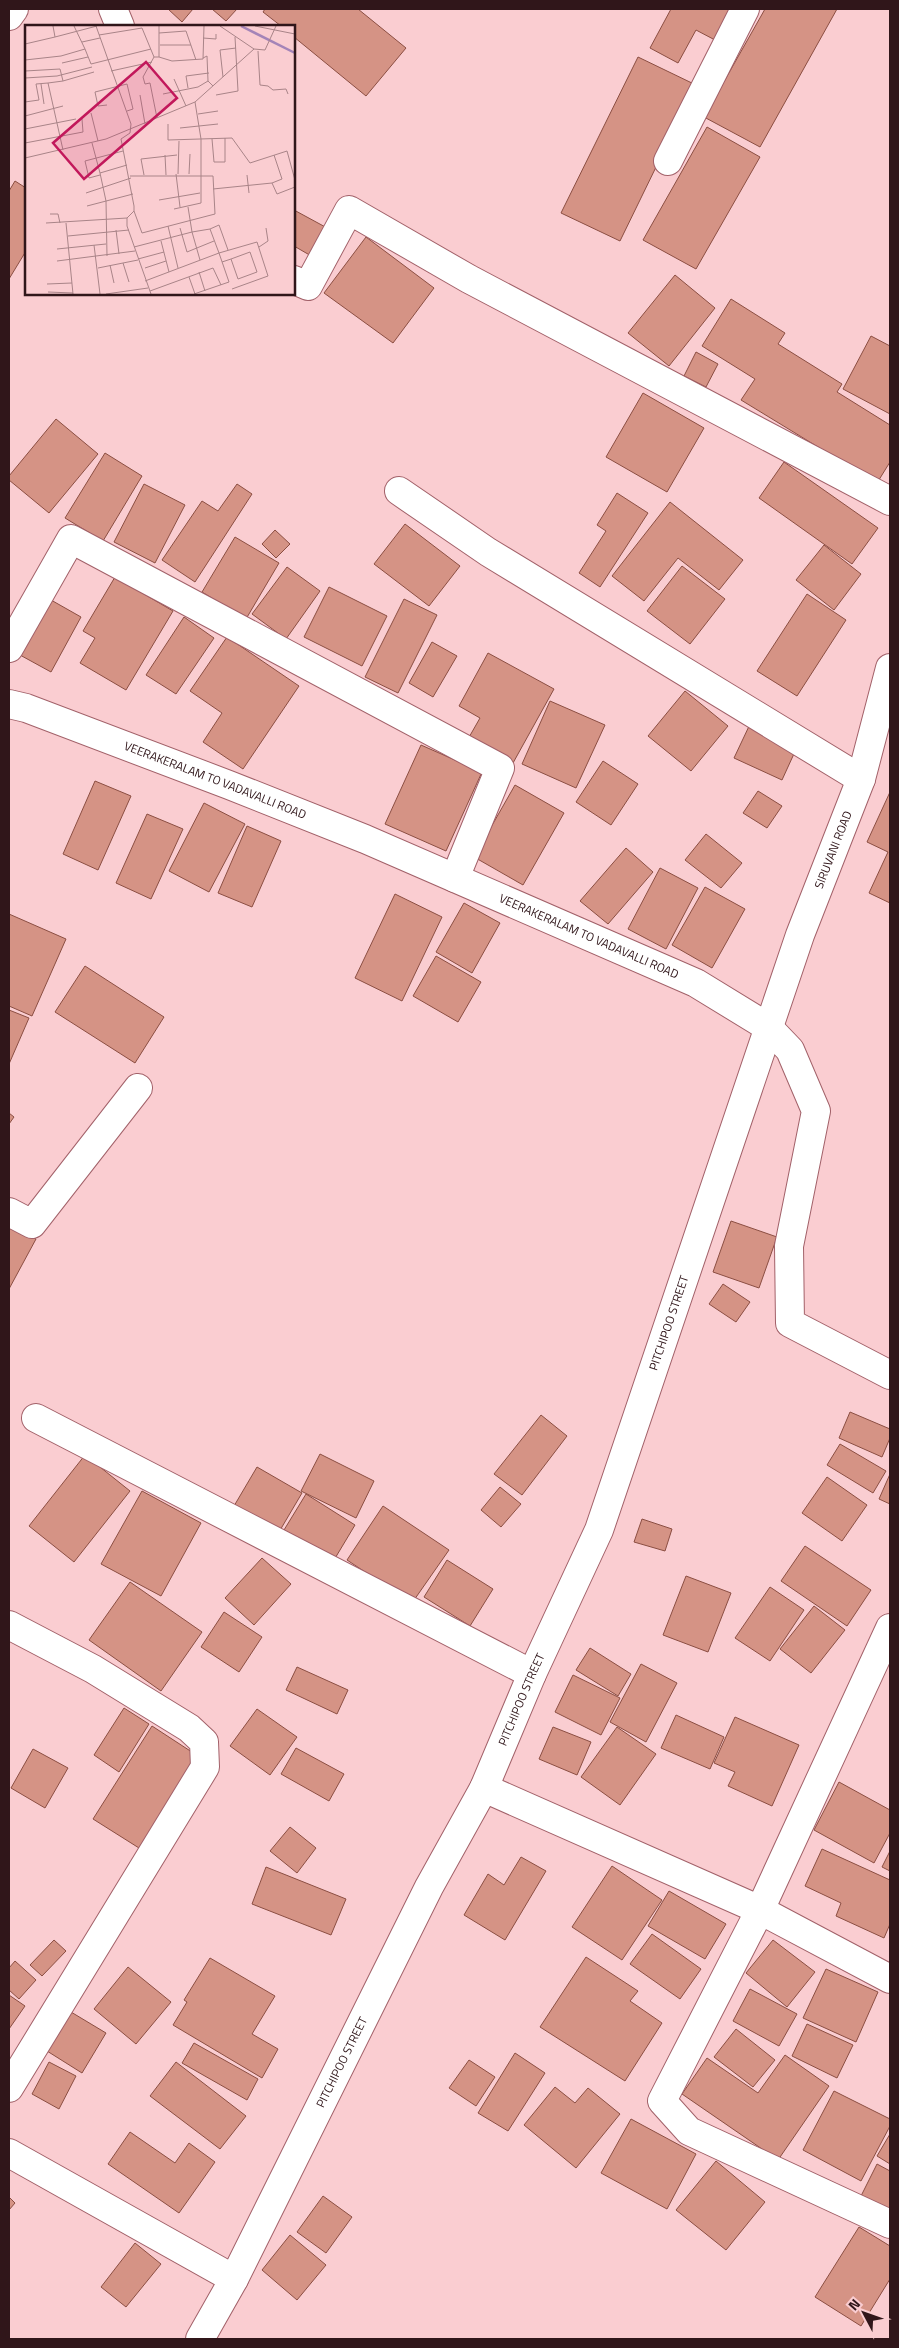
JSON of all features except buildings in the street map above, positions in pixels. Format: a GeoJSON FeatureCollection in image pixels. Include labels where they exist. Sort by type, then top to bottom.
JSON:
{"type":"FeatureCollection","features":[{"type":"Feature","properties":{"kind":"street"},"geometry":{"type":"LineString","coordinates":[[9,16],[14,9]]}},
{"type":"Feature","properties":{"kind":"street"},"geometry":{"type":"LineString","coordinates":[[113,9],[120,25]]}},
{"type":"Feature","properties":{"kind":"street"},"geometry":{"type":"LineString","coordinates":[[668,161],[745,9]]}},
{"type":"Feature","properties":{"kind":"street"},"geometry":{"type":"LineString","coordinates":[[295,280],[308,286],[349,210],[469,279],[890,501]]}},
{"type":"Feature","properties":{"kind":"street"},"geometry":{"type":"LineString","coordinates":[[399,491],[488,552],[861,779]]}},
{"type":"Feature","properties":{"kind":"street"},"geometry":{"type":"LineString","coordinates":[[9,648],[71,539],[500,768],[455,878]]}},
{"type":"Feature","properties":{"kind":"street","name":"SIRUVANI ROAD"},"geometry":{"type":"LineString","coordinates":[[768,1027],[800,935],[861,779],[890,668]]}},
{"type":"Feature","properties":{"kind":"street","name":"VEERAKERALAM TO VADAVALLI ROAD"},"geometry":{"type":"LineString","coordinates":[[9,704],[26,708],[230,785],[455,878],[696,983],[768,1027],[790,1050],[816,1111],[789,1246],[790,1323],[890,1375]]}},
{"type":"Feature","properties":{"kind":"street","name":"PITCHIPOO STREET"},"geometry":{"type":"LineString","coordinates":[[200,2339],[234,2279],[429,1886],[484,1788],[532,1674],[599,1530],[768,1027]]}},
{"type":"Feature","properties":{"kind":"street"},"geometry":{"type":"LineString","coordinates":[[9,1212],[32,1224],[138,1088]]}},
{"type":"Feature","properties":{"kind":"street"},"geometry":{"type":"LineString","coordinates":[[36,1418],[532,1674]]}},
{"type":"Feature","properties":{"kind":"street"},"geometry":{"type":"LineString","coordinates":[[9,1625],[93,1669],[189,1728],[204,1742],[206,1767],[9,2088]]}},
{"type":"Feature","properties":{"kind":"street"},"geometry":{"type":"LineString","coordinates":[[890,1628],[760,1910],[662,2101],[689,2131],[890,2224]]}},
{"type":"Feature","properties":{"kind":"street"},"geometry":{"type":"LineString","coordinates":[[484,1788],[760,1910],[890,1979]]}},
{"type":"Feature","properties":{"kind":"street"},"geometry":{"type":"LineString","coordinates":[[9,2153],[234,2279]]}}]}
